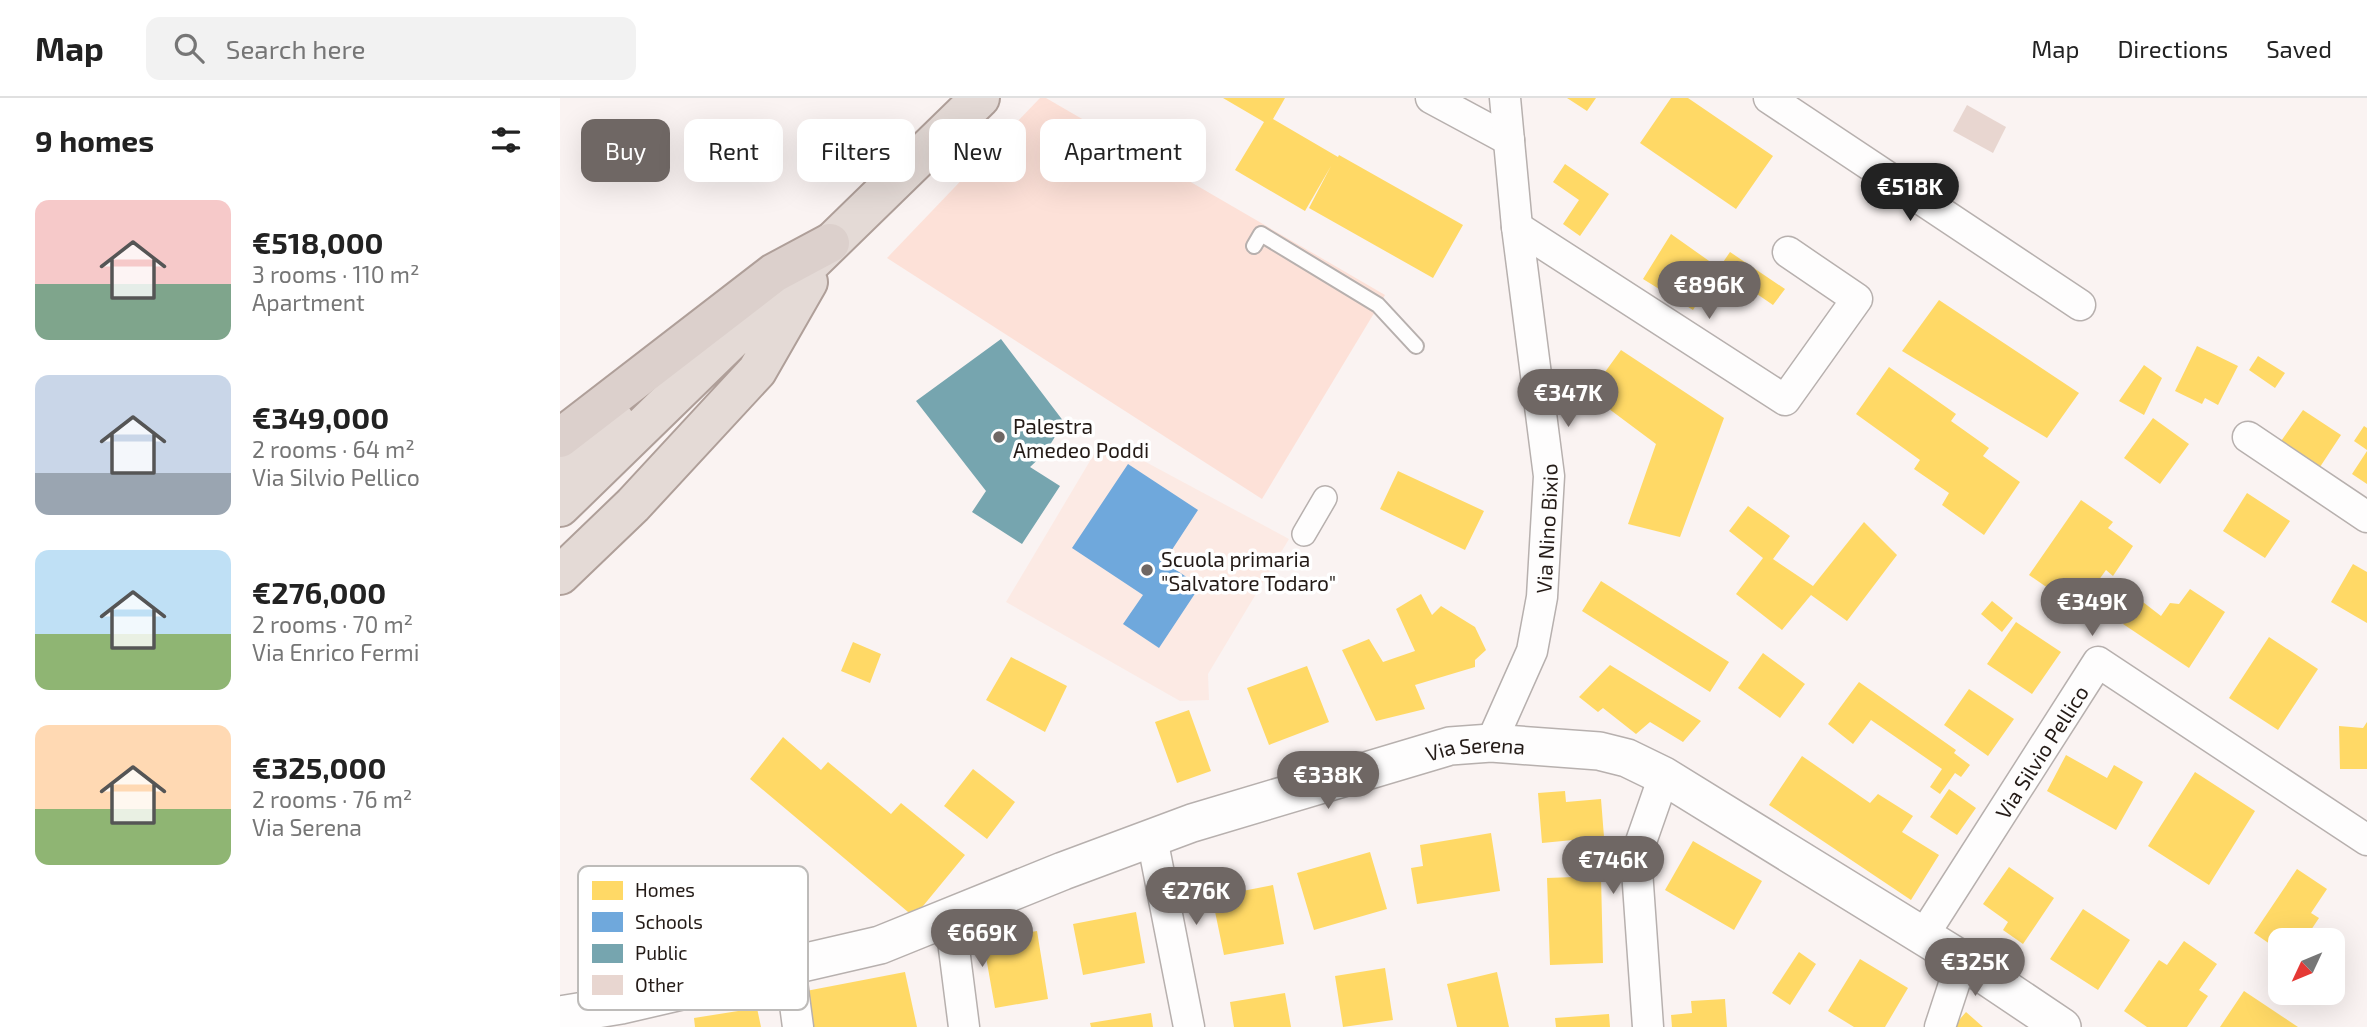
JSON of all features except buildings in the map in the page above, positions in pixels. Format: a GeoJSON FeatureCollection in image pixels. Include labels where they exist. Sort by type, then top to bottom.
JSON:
{"type":"FeatureCollection","features":[{"type":"Feature","properties":{"kind":"highway"},"geometry":{"type":"LineString","coordinates":[[560,507],[979,98]]}},
{"type":"Feature","properties":{"kind":"highway"},"geometry":{"type":"LineString","coordinates":[[560,438],[774,273],[830,243]]}},
{"type":"Feature","properties":{"kind":"highway"},"geometry":{"type":"LineString","coordinates":[[560,467],[830,243]]}},
{"type":"Feature","properties":{"kind":"highway"},"geometry":{"type":"LineString","coordinates":[[560,575],[633,505],[757,371],[830,243]]}},
{"type":"Feature","properties":{"kind":"street"},"geometry":{"type":"LineString","coordinates":[[1431,98],[1509,140]]}},
{"type":"Feature","properties":{"kind":"street","name":"Via Nino Bixio"},"geometry":{"type":"LineString","coordinates":[[1491,743],[1532,651],[1542,597],[1549,476],[1517,227],[1505,98]]}},
{"type":"Feature","properties":{"kind":"street"},"geometry":{"type":"LineString","coordinates":[[1769,98],[2080,305]]}},
{"type":"Feature","properties":{"kind":"street"},"geometry":{"type":"LineString","coordinates":[[1517,227],[1785,400],[1857,299],[1788,252]]}},
{"type":"Feature","properties":{"kind":"street"},"geometry":{"type":"LineString","coordinates":[[2248,437],[2367,517]]}},
{"type":"Feature","properties":{"kind":"street"},"geometry":{"type":"LineString","coordinates":[[1304,534],[1325,498]]}},
{"type":"Feature","properties":{"kind":"street","name":"Via Silvio Pellico"},"geometry":{"type":"LineString","coordinates":[[1923,936],[2098,662],[2367,841]]}},
{"type":"Feature","properties":{"kind":"street","name":"Via Serena"},"geometry":{"type":"LineString","coordinates":[[808,963],[880,945],[1063,871],[1269,799],[1450,746],[1491,743],[1599,751],[1627,758],[1664,776],[1962,960],[2062,1027]]}},
{"type":"Feature","properties":{"kind":"street"},"geometry":{"type":"LineString","coordinates":[[1647,1027],[1636,856],[1664,776]]}},
{"type":"Feature","properties":{"kind":"street"},"geometry":{"type":"LineString","coordinates":[[1152,838],[1189,1027]]}},
{"type":"Feature","properties":{"kind":"street"},"geometry":{"type":"LineString","coordinates":[[950,917],[964,1027]]}},
{"type":"Feature","properties":{"kind":"street"},"geometry":{"type":"LineString","coordinates":[[1940,1027],[1962,960]]}},
{"type":"Feature","properties":{"kind":"street","name":"Via Serena"},"geometry":{"type":"LineString","coordinates":[[560,1015],[590,1010]]}},
{"type":"Feature","properties":{"kind":"lane"},"geometry":{"type":"LineString","coordinates":[[1254,246],[1261,234],[1378,305],[1416,346]]}},
{"type":"Feature","properties":{"kind":"shaded area"},"geometry":{"type":"Polygon","coordinates":[[[1040,98],[1046,98],[1082,119],[1040,119],[1040,182],[1191,182],[1385,295],[1262,499],[887,258],[960,182],[1026,182],[1026,119],[1020,119],[1040,98]]]}},
{"type":"Feature","properties":{"kind":"shaded area","name":"Scuola primaria \"Salvatore Todaro\""},"geometry":{"type":"Polygon","coordinates":[[[1103,439],[1289,539],[1208,674],[1209,700],[1180,701],[1006,602],[1103,439]]]}},
{"type":"Feature","properties":{"kind":"place","name":"Palestra Amedeo Poddi"},"geometry":{"type":"Point","coordinates":[999,437]}},
{"type":"Feature","properties":{"kind":"place","name":"Scuola primaria \"Salvatore Todaro\""},"geometry":{"type":"Point","coordinates":[1147,570]}}]}
